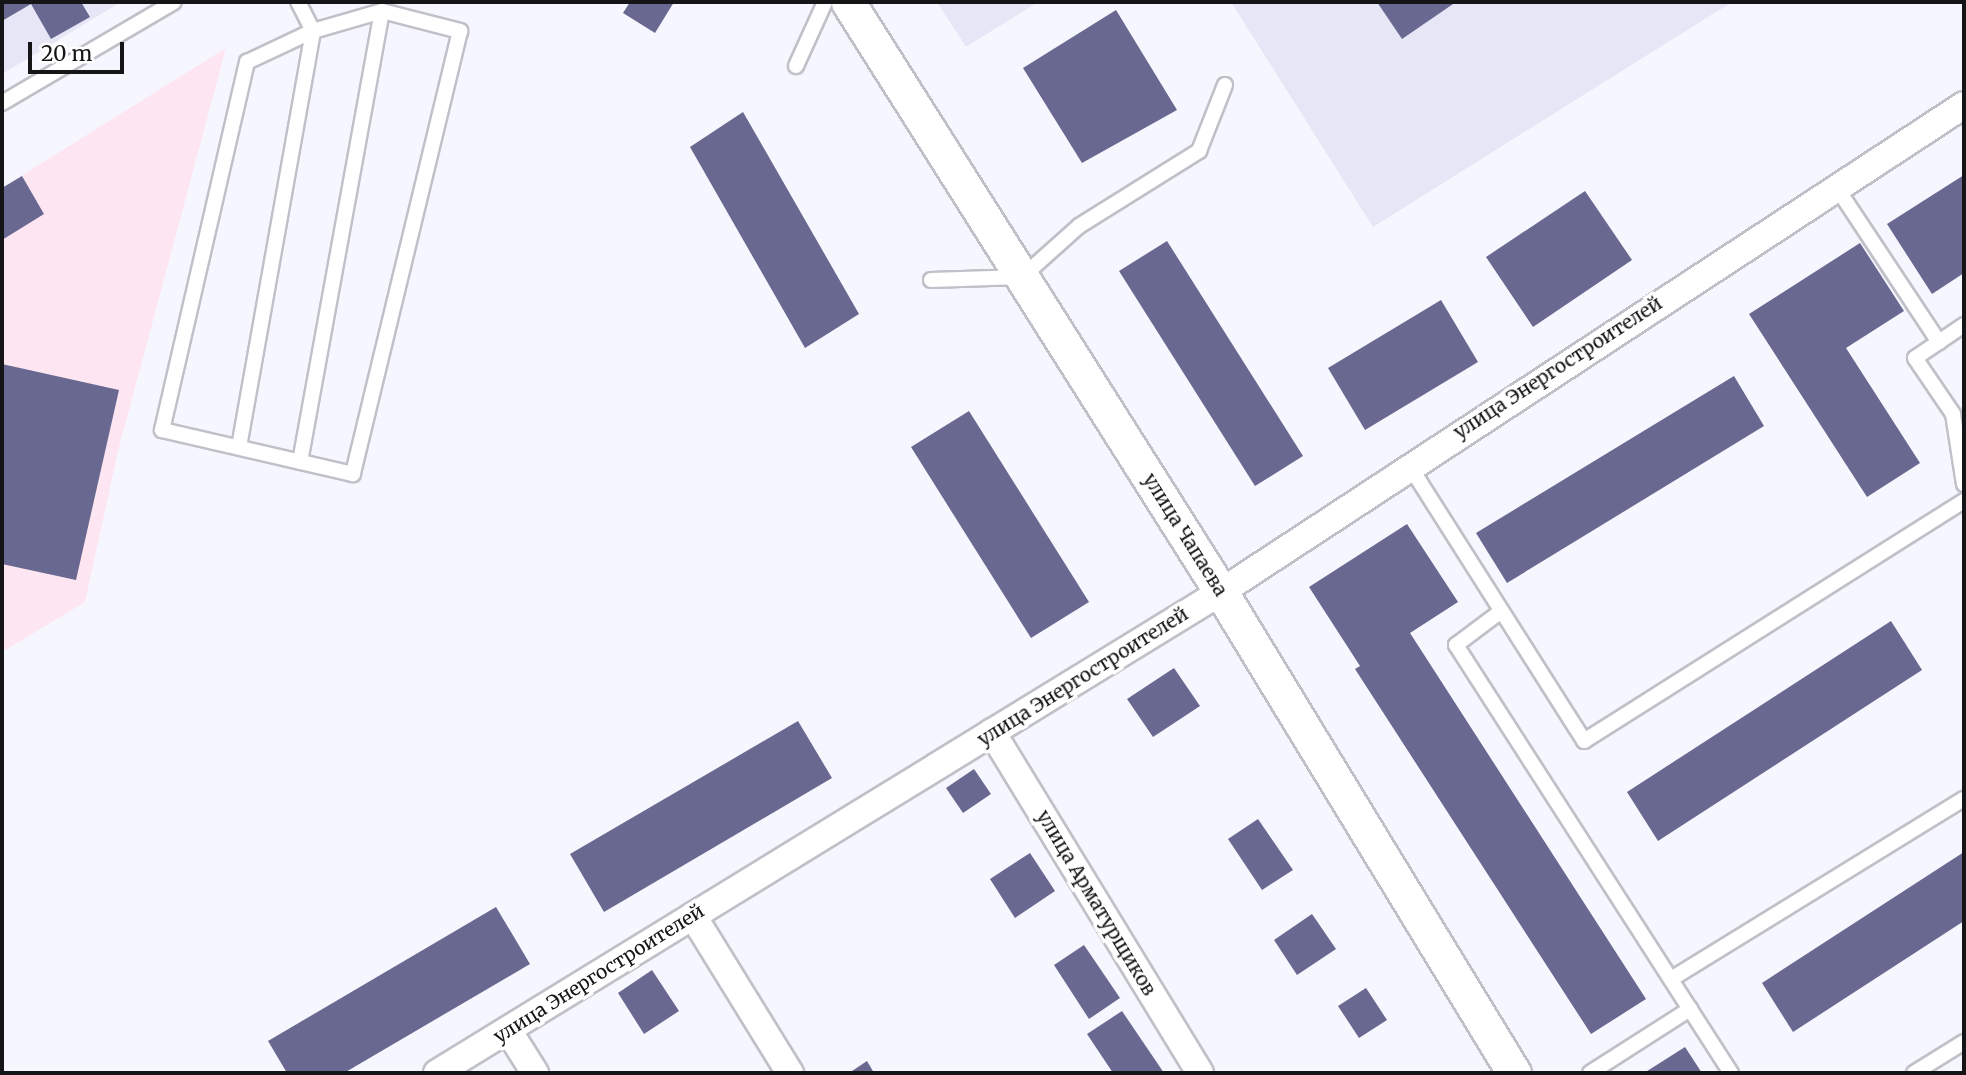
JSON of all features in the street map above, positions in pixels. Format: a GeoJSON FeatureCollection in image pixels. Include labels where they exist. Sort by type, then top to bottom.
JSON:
{"type":"FeatureCollection","features":[{"type":"Feature","properties":{"kind":"street","name":"улица Чапаева"},"geometry":{"type":"LineString","coordinates":[[848,2],[1221,592],[1514,1073]]}},
{"type":"Feature","properties":{"kind":"street","name":"улица Энергостроителей"},"geometry":{"type":"LineString","coordinates":[[437,1073],[1221,592],[1409,465],[1964,105]]}},
{"type":"Feature","properties":{"kind":"street","name":"улица Арматурщиков"},"geometry":{"type":"LineString","coordinates":[[992,732],[1200,1073]]}},
{"type":"Feature","properties":{"kind":"street"},"geometry":{"type":"LineString","coordinates":[[693,916],[790,1073]]}},
{"type":"Feature","properties":{"kind":"street"},"geometry":{"type":"LineString","coordinates":[[508,1030],[535,1073]]}},
{"type":"Feature","properties":{"kind":"lane"},"geometry":{"type":"LineString","coordinates":[[2,103],[174,2]]}},
{"type":"Feature","properties":{"kind":"lane"},"geometry":{"type":"LineString","coordinates":[[239,447],[313,31],[298,2]]}},
{"type":"Feature","properties":{"kind":"lane"},"geometry":{"type":"LineString","coordinates":[[796,66],[825,2]]}},
{"type":"Feature","properties":{"kind":"lane"},"geometry":{"type":"LineString","coordinates":[[299,462],[382,10]]}},
{"type":"Feature","properties":{"kind":"lane"},"geometry":{"type":"LineString","coordinates":[[382,10],[460,31],[353,474],[162,430],[247,62],[313,31],[382,10]]}},
{"type":"Feature","properties":{"kind":"lane"},"geometry":{"type":"LineString","coordinates":[[930,280],[1022,277],[1079,226],[1199,151],[1224,85]]}},
{"type":"Feature","properties":{"kind":"lane"},"geometry":{"type":"LineString","coordinates":[[1837,188],[1939,342]]}},
{"type":"Feature","properties":{"kind":"lane"},"geometry":{"type":"LineString","coordinates":[[1964,325],[1915,358],[1953,414],[1964,484]]}},
{"type":"Feature","properties":{"kind":"lane"},"geometry":{"type":"LineString","coordinates":[[1409,465],[1584,741],[1964,501]]}},
{"type":"Feature","properties":{"kind":"lane"},"geometry":{"type":"LineString","coordinates":[[1500,612],[1457,645],[1731,1073]]}},
{"type":"Feature","properties":{"kind":"lane"},"geometry":{"type":"LineString","coordinates":[[1671,979],[1964,799]]}},
{"type":"Feature","properties":{"kind":"lane"},"geometry":{"type":"LineString","coordinates":[[1590,1073],[1689,1009]]}},
{"type":"Feature","properties":{"kind":"lane"},"geometry":{"type":"LineString","coordinates":[[1914,1073],[1964,1042]]}},
{"type":"Feature","properties":{"kind":"shaded area"},"geometry":{"type":"Polygon","coordinates":[[[2,2],[121,2],[2,74],[2,2]]]}},
{"type":"Feature","properties":{"kind":"shaded area"},"geometry":{"type":"Polygon","coordinates":[[[937,2],[1038,2],[966,47],[937,2]]]}},
{"type":"Feature","properties":{"kind":"shaded area"},"geometry":{"type":"Polygon","coordinates":[[[1231,2],[1732,2],[1373,227],[1231,2]]]}},
{"type":"Feature","properties":{"kind":"shaded area"},"geometry":{"type":"Polygon","coordinates":[[[226,48],[118,451],[85,602],[2,652],[2,188],[226,48]]]}},
{"type":"Feature","properties":{"kind":"building"},"geometry":{"type":"Polygon","coordinates":[[[2,2],[81,2],[90,17],[51,39],[31,4],[2,21],[2,2]]]}},
{"type":"Feature","properties":{"kind":"building"},"geometry":{"type":"Polygon","coordinates":[[[630,2],[674,2],[655,33],[623,13],[630,2]]]}},
{"type":"Feature","properties":{"kind":"building"},"geometry":{"type":"Polygon","coordinates":[[[1377,2],[1456,2],[1402,39],[1377,2]]]}},
{"type":"Feature","properties":{"kind":"building"},"geometry":{"type":"Polygon","coordinates":[[[1116,10],[1177,110],[1082,163],[1023,68],[1116,10]]]}},
{"type":"Feature","properties":{"kind":"building"},"geometry":{"type":"Polygon","coordinates":[[[743,112],[859,314],[805,348],[690,147],[743,112]]]}},
{"type":"Feature","properties":{"kind":"building"},"geometry":{"type":"Polygon","coordinates":[[[1964,175],[1964,273],[1932,294],[1887,224],[1964,175]]]}},
{"type":"Feature","properties":{"kind":"building"},"geometry":{"type":"Polygon","coordinates":[[[22,176],[44,214],[2,240],[2,188],[22,176]]]}},
{"type":"Feature","properties":{"kind":"building"},"geometry":{"type":"Polygon","coordinates":[[[1585,191],[1632,260],[1533,327],[1486,257],[1585,191]]]}},
{"type":"Feature","properties":{"kind":"building"},"geometry":{"type":"Polygon","coordinates":[[[1167,241],[1303,456],[1255,486],[1119,271],[1167,241]]]}},
{"type":"Feature","properties":{"kind":"building"},"geometry":{"type":"Polygon","coordinates":[[[1860,243],[1904,311],[1846,348],[1920,463],[1867,497],[1749,314],[1860,243]]]}},
{"type":"Feature","properties":{"kind":"building"},"geometry":{"type":"Polygon","coordinates":[[[1441,300],[1478,362],[1365,430],[1328,368],[1441,300]]]}},
{"type":"Feature","properties":{"kind":"building"},"geometry":{"type":"Polygon","coordinates":[[[2,364],[119,390],[76,580],[2,564],[2,364]]]}},
{"type":"Feature","properties":{"kind":"building"},"geometry":{"type":"Polygon","coordinates":[[[1734,376],[1764,426],[1507,583],[1476,533],[1734,376]]]}},
{"type":"Feature","properties":{"kind":"building"},"geometry":{"type":"Polygon","coordinates":[[[969,411],[1089,602],[1031,638],[911,447],[969,411]]]}},
{"type":"Feature","properties":{"kind":"building"},"geometry":{"type":"Polygon","coordinates":[[[1407,524],[1458,602],[1410,633],[1646,999],[1591,1034],[1355,669],[1360,666],[1309,587],[1407,524]]]}},
{"type":"Feature","properties":{"kind":"building"},"geometry":{"type":"Polygon","coordinates":[[[1891,621],[1922,670],[1658,841],[1627,792],[1891,621]]]}},
{"type":"Feature","properties":{"kind":"building"},"geometry":{"type":"Polygon","coordinates":[[[1174,668],[1200,706],[1153,737],[1127,699],[1174,668]]]}},
{"type":"Feature","properties":{"kind":"building"},"geometry":{"type":"Polygon","coordinates":[[[798,721],[832,778],[604,912],[570,854],[798,721]]]}},
{"type":"Feature","properties":{"kind":"building"},"geometry":{"type":"Polygon","coordinates":[[[974,769],[991,794],[963,813],[946,788],[974,769]]]}},
{"type":"Feature","properties":{"kind":"building"},"geometry":{"type":"Polygon","coordinates":[[[1258,819],[1293,870],[1262,890],[1228,839],[1258,819]]]}},
{"type":"Feature","properties":{"kind":"building"},"geometry":{"type":"Polygon","coordinates":[[[1964,852],[1964,921],[1793,1032],[1762,983],[1964,852]]]}},
{"type":"Feature","properties":{"kind":"building"},"geometry":{"type":"Polygon","coordinates":[[[1030,853],[1055,891],[1015,918],[990,879],[1030,853]]]}},
{"type":"Feature","properties":{"kind":"building"},"geometry":{"type":"Polygon","coordinates":[[[496,907],[530,964],[344,1073],[287,1073],[268,1041],[496,907]]]}},
{"type":"Feature","properties":{"kind":"building"},"geometry":{"type":"Polygon","coordinates":[[[1312,914],[1336,949],[1297,975],[1274,940],[1312,914]]]}},
{"type":"Feature","properties":{"kind":"building"},"geometry":{"type":"Polygon","coordinates":[[[1084,945],[1120,998],[1089,1019],[1054,965],[1084,945]]]}},
{"type":"Feature","properties":{"kind":"building"},"geometry":{"type":"Polygon","coordinates":[[[652,970],[679,1011],[644,1034],[618,993],[652,970]]]}},
{"type":"Feature","properties":{"kind":"building"},"geometry":{"type":"Polygon","coordinates":[[[1366,988],[1387,1020],[1359,1038],[1338,1006],[1366,988]]]}},
{"type":"Feature","properties":{"kind":"building"},"geometry":{"type":"Polygon","coordinates":[[[1122,1011],[1164,1073],[1113,1073],[1087,1034],[1122,1011]]]}},
{"type":"Feature","properties":{"kind":"building"},"geometry":{"type":"Polygon","coordinates":[[[1685,1047],[1702,1073],[1644,1073],[1685,1047]]]}},
{"type":"Feature","properties":{"kind":"building"},"geometry":{"type":"Polygon","coordinates":[[[867,1061],[874,1073],[849,1073],[867,1061]]]}}]}
